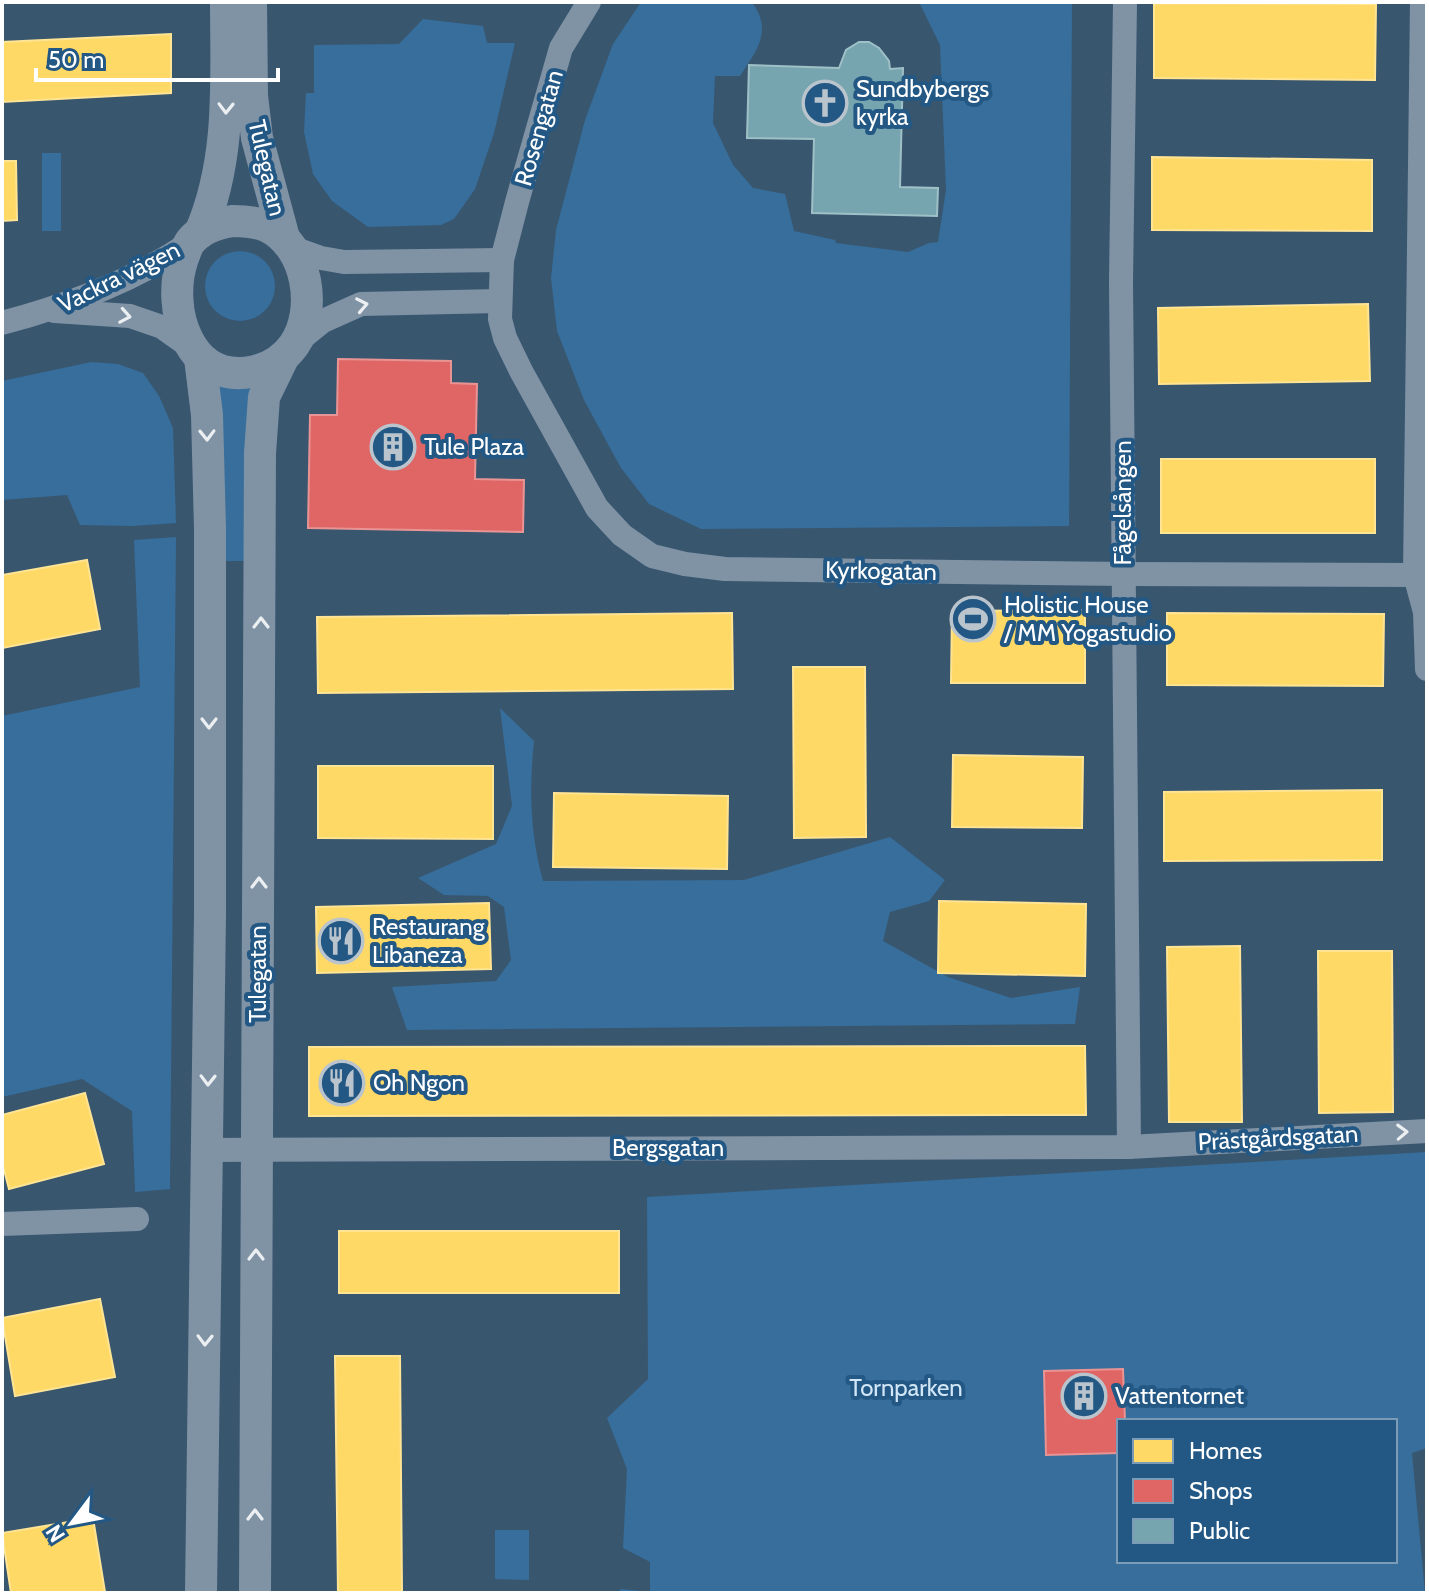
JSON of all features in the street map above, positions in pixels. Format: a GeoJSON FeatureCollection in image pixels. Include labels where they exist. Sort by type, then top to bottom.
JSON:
{"type":"FeatureCollection","features":[{"type":"Feature","properties":{"kind":"street","name":"Tulegatan"},"geometry":{"type":"LineString","coordinates":[[194,238],[214,194],[225,132],[226,2]]}},
{"type":"Feature","properties":{"kind":"street","name":"Tulegatan"},"geometry":{"type":"LineString","coordinates":[[251,2],[252,96],[257,138],[288,243]]}},
{"type":"Feature","properties":{"kind":"street","name":"Rosengatan"},"geometry":{"type":"LineString","coordinates":[[499,301],[502,260],[561,48],[589,2]]}},
{"type":"Feature","properties":{"kind":"street","name":"Fågelsången"},"geometry":{"type":"LineString","coordinates":[[1125,2],[1121,281],[1129,1147]]}},
{"type":"Feature","properties":{"kind":"street"},"geometry":{"type":"LineString","coordinates":[[1422,2],[1415,575],[1425,612],[1427,669]]}},
{"type":"Feature","properties":{"kind":"street"},"geometry":{"type":"LineString","coordinates":[[499,301],[361,304],[323,321],[263,369],[247,373],[228,372],[196,353],[180,320],[176,286],[194,238],[216,223],[254,222],[270,228],[288,243],[321,258],[344,262],[502,260]]}},
{"type":"Feature","properties":{"kind":"street","name":"Vackra vägen"},"geometry":{"type":"LineString","coordinates":[[2,323],[48,311],[148,268],[194,238]]}},
{"type":"Feature","properties":{"kind":"street"},"geometry":{"type":"LineString","coordinates":[[288,243],[303,271],[307,298],[303,325],[289,351]]}},
{"type":"Feature","properties":{"kind":"street","name":"Kyrkogatan"},"geometry":{"type":"LineString","coordinates":[[499,301],[505,338],[583,485],[597,508],[622,535],[652,556],[725,569],[1415,575]]}},
{"type":"Feature","properties":{"kind":"street","name":"Vackra vägen"},"geometry":{"type":"LineString","coordinates":[[48,311],[130,316],[162,327],[196,353]]}},
{"type":"Feature","properties":{"kind":"street","name":"Tulegatan"},"geometry":{"type":"LineString","coordinates":[[255,1593],[260,453],[264,397],[289,351]]}},
{"type":"Feature","properties":{"kind":"street","name":"Tulegatan"},"geometry":{"type":"LineString","coordinates":[[196,353],[207,415],[210,528],[201,1593]]}},
{"type":"Feature","properties":{"kind":"street","name":"Prästgårdsgatan"},"geometry":{"type":"LineString","coordinates":[[1129,1147],[1427,1131]]}},
{"type":"Feature","properties":{"kind":"street","name":"Bergsgatan"},"geometry":{"type":"LineString","coordinates":[[207,1150],[1129,1147]]}},
{"type":"Feature","properties":{"kind":"street"},"geometry":{"type":"LineString","coordinates":[[2,1224],[137,1219]]}},
{"type":"Feature","properties":{"kind":"green space"},"geometry":{"type":"Polygon","coordinates":[[[641,2],[752,2],[758,12],[762,31],[757,49],[740,76],[715,76],[713,123],[733,165],[753,188],[785,194],[794,231],[835,240],[836,243],[908,252],[938,242],[946,190],[940,45],[919,2],[1072,2],[1069,526],[701,529],[649,504],[621,468],[584,400],[557,331],[551,278],[556,230],[585,120],[613,44],[641,2]]]}},
{"type":"Feature","properties":{"kind":"green space"},"geometry":{"type":"Polygon","coordinates":[[[423,19],[483,26],[487,43],[515,43],[494,133],[475,189],[454,219],[441,225],[368,227],[332,201],[313,174],[304,132],[306,93],[314,93],[314,45],[399,44],[423,19]]]}},
{"type":"Feature","properties":{"kind":"green space"},"geometry":{"type":"Polygon","coordinates":[[[42,153],[61,153],[61,231],[42,231],[42,153]]]}},
{"type":"Feature","properties":{"kind":"green space"},"geometry":{"type":"Polygon","coordinates":[[[240,251],[265,261],[275,286],[265,311],[240,321],[215,311],[205,286],[215,261],[240,251]]]}},
{"type":"Feature","properties":{"kind":"green space"},"geometry":{"type":"Polygon","coordinates":[[[91,362],[118,364],[143,373],[159,396],[173,428],[176,523],[80,525],[67,495],[2,500],[2,381],[91,362]]]}},
{"type":"Feature","properties":{"kind":"green space"},"geometry":{"type":"Polygon","coordinates":[[[255,379],[253,561],[226,561],[219,380],[255,379]]]}},
{"type":"Feature","properties":{"kind":"green space"},"geometry":{"type":"Polygon","coordinates":[[[176,537],[170,1189],[135,1192],[132,1111],[82,1079],[2,1097],[2,716],[140,687],[134,540],[176,537]]]}},
{"type":"Feature","properties":{"kind":"green space"},"geometry":{"type":"Polygon","coordinates":[[[500,708],[534,741],[532,811],[535,846],[543,881],[744,880],[890,837],[945,880],[929,901],[890,912],[883,941],[948,977],[1011,998],[1080,987],[1075,1024],[407,1030],[392,987],[496,981],[511,960],[504,907],[488,896],[444,895],[418,878],[496,844],[512,806],[500,708]]]}},
{"type":"Feature","properties":{"kind":"green space","name":"Tornparken"},"geometry":{"type":"Polygon","coordinates":[[[1427,1152],[1427,1448],[1412,1453],[1425,1593],[617,1593],[621,1589],[650,1592],[650,1562],[623,1548],[627,1469],[607,1418],[648,1379],[647,1197],[1427,1152]]]}},
{"type":"Feature","properties":{"kind":"green space"},"geometry":{"type":"Polygon","coordinates":[[[495,1530],[529,1530],[529,1580],[495,1579],[495,1530]]]}},
{"type":"Feature","properties":{"kind":"building: Homes"},"geometry":{"type":"Polygon","coordinates":[[[1154,3],[1376,4],[1375,80],[1154,78],[1154,3]]]}},
{"type":"Feature","properties":{"kind":"building: Homes"},"geometry":{"type":"Polygon","coordinates":[[[171,34],[171,93],[2,102],[2,42],[171,34]]]}},
{"type":"Feature","properties":{"kind":"building: Homes"},"geometry":{"type":"Polygon","coordinates":[[[1152,157],[1372,160],[1372,231],[1152,230],[1152,157]]]}},
{"type":"Feature","properties":{"kind":"building: Homes"},"geometry":{"type":"Polygon","coordinates":[[[2,161],[16,161],[17,220],[2,221],[2,161]]]}},
{"type":"Feature","properties":{"kind":"building: Homes"},"geometry":{"type":"Polygon","coordinates":[[[1368,304],[1370,381],[1159,384],[1158,308],[1368,304]]]}},
{"type":"Feature","properties":{"kind":"building: Homes"},"geometry":{"type":"Polygon","coordinates":[[[1161,459],[1375,459],[1375,533],[1161,533],[1161,459]]]}},
{"type":"Feature","properties":{"kind":"building: Homes"},"geometry":{"type":"Polygon","coordinates":[[[87,560],[100,629],[2,648],[2,575],[87,560]]]}},
{"type":"Feature","properties":{"kind":"building: Homes"},"geometry":{"type":"Polygon","coordinates":[[[1085,610],[1085,683],[951,683],[952,611],[1085,610]]]}},
{"type":"Feature","properties":{"kind":"building: Homes"},"geometry":{"type":"Polygon","coordinates":[[[732,613],[733,689],[318,693],[317,617],[732,613]]]}},
{"type":"Feature","properties":{"kind":"building: Homes"},"geometry":{"type":"Polygon","coordinates":[[[1167,613],[1384,614],[1383,686],[1167,685],[1167,613]]]}},
{"type":"Feature","properties":{"kind":"building: Homes"},"geometry":{"type":"Polygon","coordinates":[[[793,667],[865,667],[866,837],[794,838],[793,667]]]}},
{"type":"Feature","properties":{"kind":"building: Homes"},"geometry":{"type":"Polygon","coordinates":[[[953,755],[1083,757],[1082,828],[952,827],[953,755]]]}},
{"type":"Feature","properties":{"kind":"building: Homes"},"geometry":{"type":"Polygon","coordinates":[[[318,766],[493,766],[493,839],[318,838],[318,766]]]}},
{"type":"Feature","properties":{"kind":"building: Homes"},"geometry":{"type":"Polygon","coordinates":[[[1382,790],[1382,860],[1164,861],[1164,792],[1382,790]]]}},
{"type":"Feature","properties":{"kind":"building: Homes"},"geometry":{"type":"Polygon","coordinates":[[[554,793],[728,796],[727,869],[553,867],[554,793]]]}},
{"type":"Feature","properties":{"kind":"building: Homes"},"geometry":{"type":"Polygon","coordinates":[[[939,901],[1086,904],[1085,976],[938,973],[939,901]]]}},
{"type":"Feature","properties":{"kind":"building: Homes"},"geometry":{"type":"Polygon","coordinates":[[[489,903],[491,969],[317,973],[316,907],[489,903]]]}},
{"type":"Feature","properties":{"kind":"building: Homes"},"geometry":{"type":"Polygon","coordinates":[[[1240,946],[1242,1122],[1169,1122],[1167,947],[1240,946]]]}},
{"type":"Feature","properties":{"kind":"building: Homes"},"geometry":{"type":"Polygon","coordinates":[[[1318,951],[1392,951],[1393,1112],[1319,1113],[1318,951]]]}},
{"type":"Feature","properties":{"kind":"building: Homes"},"geometry":{"type":"Polygon","coordinates":[[[1085,1046],[1086,1115],[309,1116],[309,1047],[1085,1046]]]}},
{"type":"Feature","properties":{"kind":"building: Homes"},"geometry":{"type":"Polygon","coordinates":[[[85,1093],[104,1164],[9,1189],[2,1162],[2,1115],[85,1093]]]}},
{"type":"Feature","properties":{"kind":"building: Homes"},"geometry":{"type":"Polygon","coordinates":[[[339,1231],[619,1231],[619,1293],[339,1293],[339,1231]]]}},
{"type":"Feature","properties":{"kind":"building: Homes"},"geometry":{"type":"Polygon","coordinates":[[[100,1299],[115,1377],[15,1396],[2,1318],[100,1299]]]}},
{"type":"Feature","properties":{"kind":"building: Homes"},"geometry":{"type":"Polygon","coordinates":[[[335,1356],[400,1356],[402,1593],[338,1593],[335,1356]]]}},
{"type":"Feature","properties":{"kind":"building: Homes"},"geometry":{"type":"Polygon","coordinates":[[[93,1518],[105,1592],[11,1593],[2,1533],[93,1518]]]}},
{"type":"Feature","properties":{"kind":"building: Shops","name":"Tule Plaza"},"geometry":{"type":"Polygon","coordinates":[[[338,359],[451,361],[451,383],[477,384],[475,479],[524,480],[523,532],[308,528],[310,415],[337,415],[338,359]]]}},
{"type":"Feature","properties":{"kind":"building: Shops","name":"Vattentornet"},"geometry":{"type":"Polygon","coordinates":[[[1123,1369],[1125,1419],[1117,1419],[1117,1453],[1046,1455],[1044,1371],[1123,1369]]]}},
{"type":"Feature","properties":{"kind":"building: Public","name":"Sundbybergs kyrka"},"geometry":{"type":"Polygon","coordinates":[[[859,42],[869,42],[879,48],[889,61],[890,69],[903,68],[900,187],[938,188],[937,216],[812,213],[814,139],[747,138],[749,65],[839,68],[846,50],[859,42]]]}},
{"type":"Feature","properties":{"kind":"place","name":"Sundbybergs kyrka"},"geometry":{"type":"Point","coordinates":[825,103]}},
{"type":"Feature","properties":{"kind":"place","name":"Tule Plaza"},"geometry":{"type":"Point","coordinates":[393,447]}},
{"type":"Feature","properties":{"kind":"place","name":"Holistic House / MM Yogastudio"},"geometry":{"type":"Point","coordinates":[973,619]}},
{"type":"Feature","properties":{"kind":"place","name":"Restaurang Libaneza"},"geometry":{"type":"Point","coordinates":[341,941]}},
{"type":"Feature","properties":{"kind":"place","name":"Oh Ngon"},"geometry":{"type":"Point","coordinates":[342,1083]}},
{"type":"Feature","properties":{"kind":"place","name":"Vattentornet"},"geometry":{"type":"Point","coordinates":[1084,1396]}}]}
